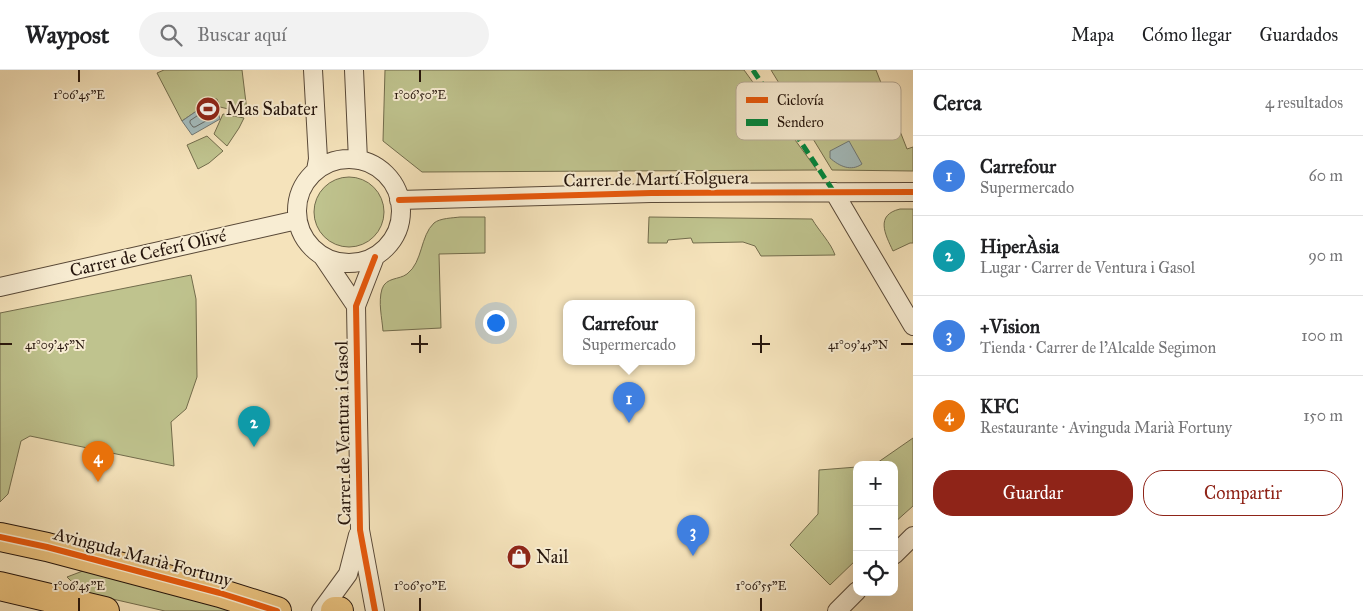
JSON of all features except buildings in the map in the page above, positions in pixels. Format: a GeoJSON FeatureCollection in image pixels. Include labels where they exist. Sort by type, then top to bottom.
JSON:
{"type":"FeatureCollection","features":[{"type":"Feature","properties":{"kind":"main road","name":"Avinguda Marià Fortuny"},"geometry":{"type":"LineString","coordinates":[[0,537],[47,547],[210,590],[277,611]]}},
{"type":"Feature","properties":{"kind":"main road"},"geometry":{"type":"LineString","coordinates":[[0,586],[104,611]]}},
{"type":"Feature","properties":{"kind":"street"},"geometry":{"type":"LineString","coordinates":[[313,70],[318,159],[316,170]]}},
{"type":"Feature","properties":{"kind":"street"},"geometry":{"type":"LineString","coordinates":[[354,70],[358,160]]}},
{"type":"Feature","properties":{"kind":"street"},"geometry":{"type":"LineString","coordinates":[[340,160],[358,160],[371,164],[386,174],[397,190],[401,208],[399,227],[391,243],[375,257],[358,263],[341,263],[324,257],[309,246],[302,236],[297,220],[297,202],[304,184],[316,170],[340,160]]}},
{"type":"Feature","properties":{"kind":"street"},"geometry":{"type":"LineString","coordinates":[[834,192],[913,326]]}},
{"type":"Feature","properties":{"kind":"street","name":"Carrer de Martí Folguera"},"geometry":{"type":"LineString","coordinates":[[399,200],[651,193],[913,192]]}},
{"type":"Feature","properties":{"kind":"street","name":"Carrer de Ceferí Olivé"},"geometry":{"type":"LineString","coordinates":[[0,287],[297,220]]}},
{"type":"Feature","properties":{"kind":"street"},"geometry":{"type":"LineString","coordinates":[[324,257],[356,306]]}},
{"type":"Feature","properties":{"kind":"street","name":"Carrer de Ventura i Gasol"},"geometry":{"type":"LineString","coordinates":[[375,257],[356,306],[360,530],[375,611]]}},
{"type":"Feature","properties":{"kind":"street","name":"Carrer de Ventura i Gasol"},"geometry":{"type":"LineString","coordinates":[[321,611],[348,574],[360,530]]}},
{"type":"Feature","properties":{"kind":"street"},"geometry":{"type":"LineString","coordinates":[[898,551],[913,536]]}},
{"type":"Feature","properties":{"kind":"street"},"geometry":{"type":"LineString","coordinates":[[837,611],[853,596]]}},
{"type":"Feature","properties":{"kind":"green space"},"geometry":{"type":"Polygon","coordinates":[[[164,70],[242,70],[247,111],[245,113],[220,107],[217,99],[214,99],[182,121],[157,73],[164,70]]]}},
{"type":"Feature","properties":{"kind":"green space"},"geometry":{"type":"Polygon","coordinates":[[[385,70],[744,70],[753,82],[736,82],[736,140],[795,140],[817,170],[422,172],[383,141],[385,70]]]}},
{"type":"Feature","properties":{"kind":"green space"},"geometry":{"type":"Polygon","coordinates":[[[771,70],[876,70],[881,82],[778,82],[771,70]]]}},
{"type":"Feature","properties":{"kind":"green space"},"geometry":{"type":"Polygon","coordinates":[[[223,114],[244,118],[227,146],[214,134],[223,114]]]}},
{"type":"Feature","properties":{"kind":"green space"},"geometry":{"type":"Polygon","coordinates":[[[901,134],[907,149],[913,147],[913,171],[832,170],[814,140],[901,140],[901,134]]]}},
{"type":"Feature","properties":{"kind":"green space"},"geometry":{"type":"Polygon","coordinates":[[[207,136],[223,151],[209,163],[198,169],[187,145],[207,136]]]}},
{"type":"Feature","properties":{"kind":"green space"},"geometry":{"type":"Polygon","coordinates":[[[356,177],[369,183],[378,192],[382,198],[384,212],[382,226],[374,237],[363,245],[342,247],[335,245],[324,237],[316,226],[314,205],[316,198],[324,187],[335,179],[356,177]]]}},
{"type":"Feature","properties":{"kind":"green space"},"geometry":{"type":"Polygon","coordinates":[[[900,209],[913,209],[913,243],[893,251],[885,232],[885,220],[892,212],[900,209]]]}},
{"type":"Feature","properties":{"kind":"green space"},"geometry":{"type":"Polygon","coordinates":[[[485,217],[485,253],[439,254],[441,328],[383,331],[380,299],[386,282],[404,276],[412,269],[429,228],[434,223],[443,219],[485,217]]]}},
{"type":"Feature","properties":{"kind":"green space"},"geometry":{"type":"Polygon","coordinates":[[[649,217],[812,219],[835,255],[761,256],[755,246],[743,242],[693,243],[691,238],[668,240],[667,243],[648,243],[649,217]]]}},
{"type":"Feature","properties":{"kind":"green space"},"geometry":{"type":"Polygon","coordinates":[[[191,275],[196,299],[197,377],[186,409],[171,422],[174,466],[30,436],[21,441],[8,494],[0,502],[0,313],[191,275]]]}},
{"type":"Feature","properties":{"kind":"green space"},"geometry":{"type":"Polygon","coordinates":[[[913,438],[913,506],[898,519],[898,461],[880,461],[913,438]]]}},
{"type":"Feature","properties":{"kind":"green space"},"geometry":{"type":"Polygon","coordinates":[[[853,467],[853,563],[830,585],[790,545],[818,514],[819,470],[853,467]]]}},
{"type":"Feature","properties":{"kind":"green space"},"geometry":{"type":"Polygon","coordinates":[[[88,569],[239,611],[165,611],[82,592],[67,577],[88,569]]]}},
{"type":"Feature","properties":{"kind":"water","name":"Mas Sabater"},"geometry":{"type":"Polygon","coordinates":[[[214,99],[220,119],[192,135],[182,121],[214,99]]]}},
{"type":"Feature","properties":{"kind":"water"},"geometry":{"type":"Polygon","coordinates":[[[849,141],[862,164],[854,168],[841,166],[830,158],[830,151],[849,141]]]}},
{"type":"Feature","properties":{"kind":"marked path"},"geometry":{"type":"LineString","coordinates":[[753,70],[761,82]]}},
{"type":"Feature","properties":{"kind":"marked path"},"geometry":{"type":"LineString","coordinates":[[799,140],[834,192]]}},
{"type":"Feature","properties":{"kind":"cycle path"},"geometry":{"type":"LineString","coordinates":[[399,200],[651,193],[913,192]]}},
{"type":"Feature","properties":{"kind":"cycle path"},"geometry":{"type":"LineString","coordinates":[[375,257],[356,306],[360,530],[375,611]]}},
{"type":"Feature","properties":{"kind":"cycle path"},"geometry":{"type":"LineString","coordinates":[[0,537],[47,547],[220,593],[277,611]]}},
{"type":"Feature","properties":{"kind":"place","name":"Mas Sabater"},"geometry":{"type":"Point","coordinates":[208,109]}},
{"type":"Feature","properties":{"kind":"place","name":"Carrefour"},"geometry":{"type":"Point","coordinates":[629,423]}},
{"type":"Feature","properties":{"kind":"place","name":"HiperÀsia"},"geometry":{"type":"Point","coordinates":[254,447]}},
{"type":"Feature","properties":{"kind":"place","name":"KFC"},"geometry":{"type":"Point","coordinates":[98,482]}},
{"type":"Feature","properties":{"kind":"place","name":"+Vision"},"geometry":{"type":"Point","coordinates":[693,556]}},
{"type":"Feature","properties":{"kind":"place","name":"Nail"},"geometry":{"type":"Point","coordinates":[519,557]}}]}
